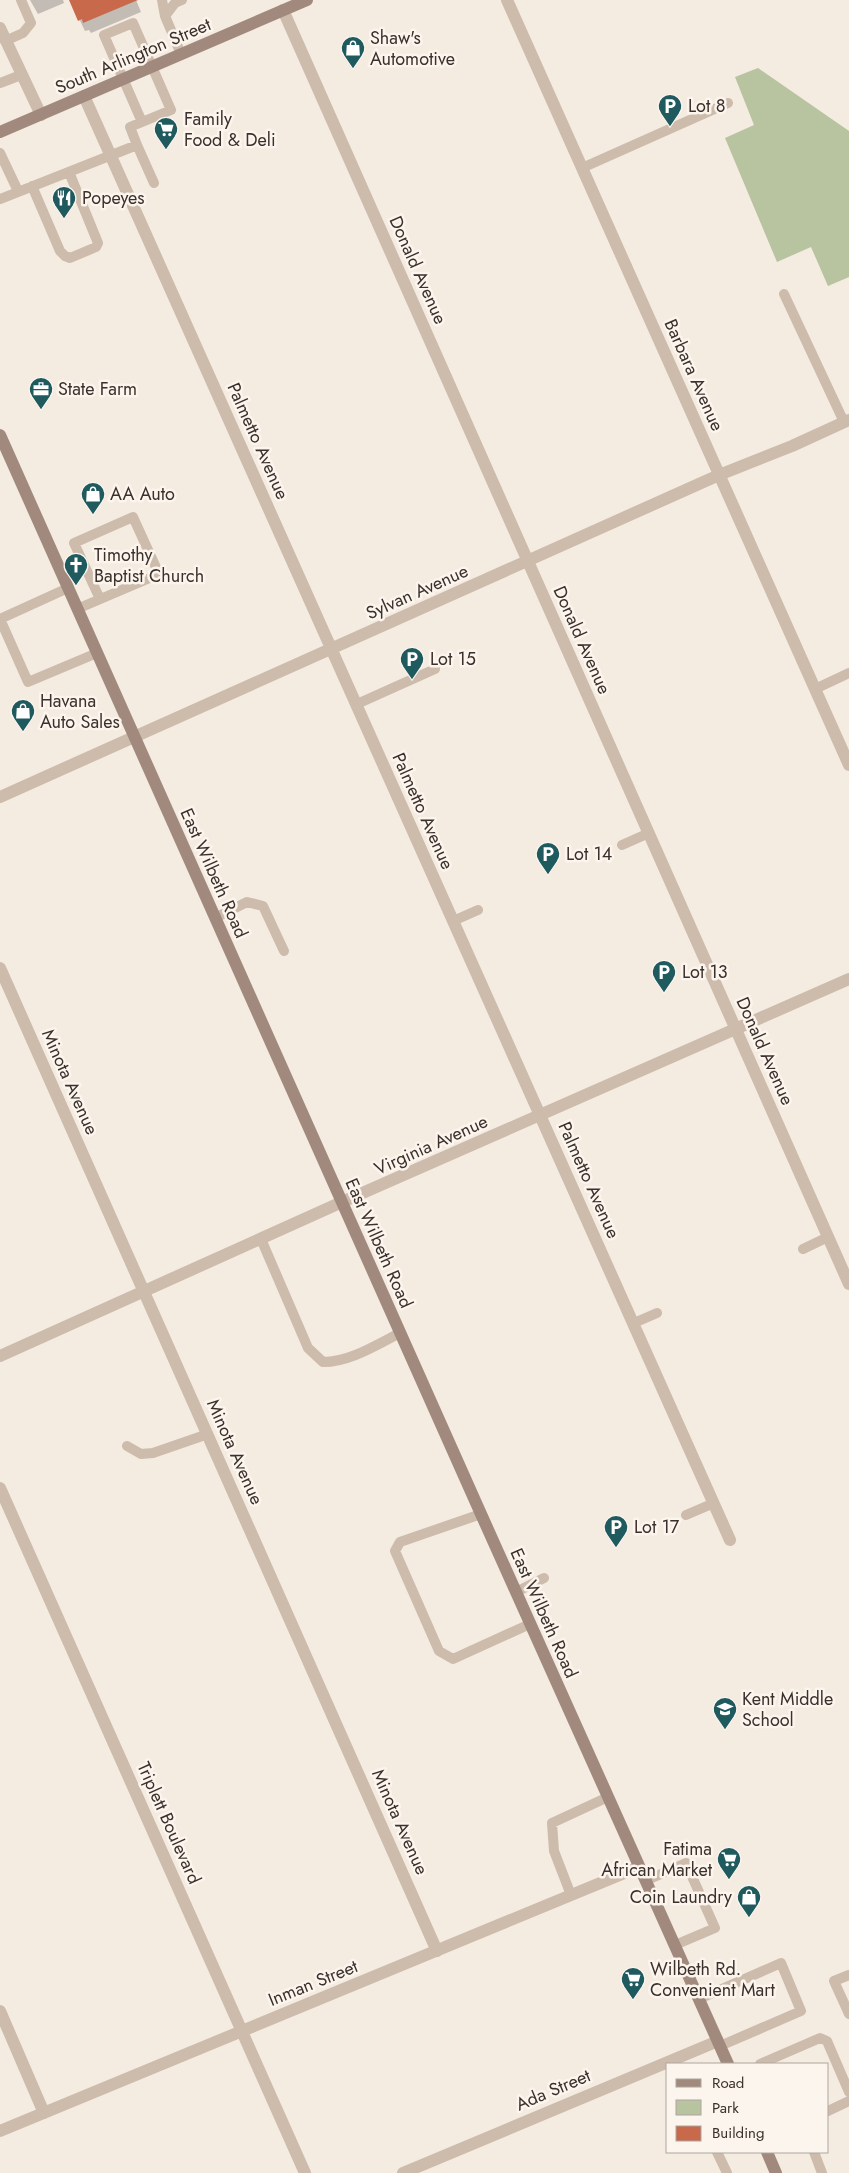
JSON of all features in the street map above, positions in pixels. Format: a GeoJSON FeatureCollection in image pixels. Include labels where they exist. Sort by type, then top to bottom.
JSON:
{"type":"FeatureCollection","features":[{"type":"Feature","properties":{"kind":"main road","name":"South Arlington Street"},"geometry":{"type":"LineString","coordinates":[[0,132],[300,1]]}},
{"type":"Feature","properties":{"kind":"main road","name":"East Wilbeth Road"},"geometry":{"type":"LineString","coordinates":[[0,434],[638,1867],[728,2063]]}},
{"type":"Feature","properties":{"kind":"main road"},"geometry":{"type":"LineString","coordinates":[[768,2153],[776,2173]]}},
{"type":"Feature","properties":{"kind":"street","name":"Barbara Avenue"},"geometry":{"type":"LineString","coordinates":[[507,0],[849,765]]}},
{"type":"Feature","properties":{"kind":"street","name":"Donald Avenue"},"geometry":{"type":"LineString","coordinates":[[283,10],[849,1284]]}},
{"type":"Feature","properties":{"kind":"street"},"geometry":{"type":"LineString","coordinates":[[0,28],[41,115]]}},
{"type":"Feature","properties":{"kind":"street","name":"Palmetto Avenue"},"geometry":{"type":"LineString","coordinates":[[84,96],[730,1540]]}},
{"type":"Feature","properties":{"kind":"street","name":"Sylvan Avenue"},"geometry":{"type":"LineString","coordinates":[[0,797],[720,475],[846,421]]}},
{"type":"Feature","properties":{"kind":"street","name":"Minota Avenue"},"geometry":{"type":"LineString","coordinates":[[0,968],[437,1951]]}},
{"type":"Feature","properties":{"kind":"street","name":"Virginia Avenue"},"geometry":{"type":"LineString","coordinates":[[0,1356],[342,1202],[849,979]]}},
{"type":"Feature","properties":{"kind":"street","name":"Triplett Boulevard"},"geometry":{"type":"LineString","coordinates":[[0,1488],[305,2173]]}},
{"type":"Feature","properties":{"kind":"street","name":"Inman Street"},"geometry":{"type":"LineString","coordinates":[[0,2131],[638,1867]]}},
{"type":"Feature","properties":{"kind":"street"},"geometry":{"type":"LineString","coordinates":[[0,2011],[44,2112]]}},
{"type":"Feature","properties":{"kind":"street","name":"Ada Street"},"geometry":{"type":"LineString","coordinates":[[672,2063],[719,2044]]}},
{"type":"Feature","properties":{"kind":"street","name":"Ada Street"},"geometry":{"type":"LineString","coordinates":[[403,2173],[666,2066]]}},
{"type":"Feature","properties":{"kind":"lane"},"geometry":{"type":"LineString","coordinates":[[5,41],[23,33],[31,23],[21,0]]}},
{"type":"Feature","properties":{"kind":"lane"},"geometry":{"type":"LineString","coordinates":[[162,0],[165,16],[182,54]]}},
{"type":"Feature","properties":{"kind":"lane"},"geometry":{"type":"LineString","coordinates":[[165,16],[175,3],[182,0]]}},
{"type":"Feature","properties":{"kind":"lane"},"geometry":{"type":"LineString","coordinates":[[142,122],[104,35],[133,23],[171,110],[130,128],[154,183]]}},
{"type":"Feature","properties":{"kind":"lane"},"geometry":{"type":"LineString","coordinates":[[0,83],[21,75]]}},
{"type":"Feature","properties":{"kind":"lane"},"geometry":{"type":"LineString","coordinates":[[582,168],[728,103]]}},
{"type":"Feature","properties":{"kind":"lane"},"geometry":{"type":"LineString","coordinates":[[0,199],[137,145]]}},
{"type":"Feature","properties":{"kind":"lane"},"geometry":{"type":"LineString","coordinates":[[0,152],[18,191]]}},
{"type":"Feature","properties":{"kind":"lane"},"geometry":{"type":"LineString","coordinates":[[32,186],[60,251],[64,256],[70,258],[96,247],[98,243],[69,172]]}},
{"type":"Feature","properties":{"kind":"lane"},"geometry":{"type":"LineString","coordinates":[[784,294],[846,421]]}},
{"type":"Feature","properties":{"kind":"lane"},"geometry":{"type":"LineString","coordinates":[[77,609],[159,574],[133,517],[74,543],[100,599]]}},
{"type":"Feature","properties":{"kind":"lane"},"geometry":{"type":"LineString","coordinates":[[68,588],[0,619],[28,682],[97,653]]}},
{"type":"Feature","properties":{"kind":"lane"},"geometry":{"type":"LineString","coordinates":[[357,704],[436,669]]}},
{"type":"Feature","properties":{"kind":"lane"},"geometry":{"type":"LineString","coordinates":[[815,688],[849,673]]}},
{"type":"Feature","properties":{"kind":"lane"},"geometry":{"type":"LineString","coordinates":[[622,845],[649,833]]}},
{"type":"Feature","properties":{"kind":"lane"},"geometry":{"type":"LineString","coordinates":[[215,918],[247,902],[263,906],[284,951]]}},
{"type":"Feature","properties":{"kind":"lane"},"geometry":{"type":"LineString","coordinates":[[454,921],[478,910]]}},
{"type":"Feature","properties":{"kind":"lane"},"geometry":{"type":"LineString","coordinates":[[803,1249],[828,1237]]}},
{"type":"Feature","properties":{"kind":"lane"},"geometry":{"type":"LineString","coordinates":[[261,1240],[308,1348],[323,1362],[333,1362],[348,1358],[400,1333]]}},
{"type":"Feature","properties":{"kind":"lane"},"geometry":{"type":"LineString","coordinates":[[634,1323],[657,1313]]}},
{"type":"Feature","properties":{"kind":"lane"},"geometry":{"type":"LineString","coordinates":[[127,1446],[142,1454],[153,1454],[208,1434]]}},
{"type":"Feature","properties":{"kind":"lane"},"geometry":{"type":"LineString","coordinates":[[686,1514],[714,1503]]}},
{"type":"Feature","properties":{"kind":"lane"},"geometry":{"type":"LineString","coordinates":[[481,1514],[400,1542],[395,1551],[439,1651],[453,1659],[530,1624]]}},
{"type":"Feature","properties":{"kind":"lane"},"geometry":{"type":"LineString","coordinates":[[516,1592],[544,1578]]}},
{"type":"Feature","properties":{"kind":"lane"},"geometry":{"type":"LineString","coordinates":[[571,1895],[554,1852],[552,1823],[608,1797]]}},
{"type":"Feature","properties":{"kind":"lane"},"geometry":{"type":"LineString","coordinates":[[645,1881],[686,1863],[715,1928],[675,1945]]}},
{"type":"Feature","properties":{"kind":"lane"},"geometry":{"type":"LineString","coordinates":[[699,1999],[781,1963],[802,2011],[719,2044]]}},
{"type":"Feature","properties":{"kind":"lane"},"geometry":{"type":"LineString","coordinates":[[849,1975],[834,1981],[849,2014]]}},
{"type":"Feature","properties":{"kind":"lane"},"geometry":{"type":"LineString","coordinates":[[776,2061],[820,2038],[827,2041],[849,2092]]}},
{"type":"Feature","properties":{"kind":"lane"},"geometry":{"type":"LineString","coordinates":[[829,2111],[849,2101]]}},
{"type":"Feature","properties":{"kind":"lane"},"geometry":{"type":"LineString","coordinates":[[717,2153],[727,2173]]}},
{"type":"Feature","properties":{"kind":"lane"},"geometry":{"type":"LineString","coordinates":[[814,2153],[822,2173]]}},
{"type":"Feature","properties":{"kind":"green space"},"geometry":{"type":"Polygon","coordinates":[[[758,68],[849,131],[849,277],[828,286],[811,247],[777,262],[725,138],[754,125],[735,77],[758,68]]]}},
{"type":"Feature","properties":{"kind":"building"},"geometry":{"type":"Polygon","coordinates":[[[69,0],[138,0],[83,23],[82,19],[78,21],[69,0]]]}},
{"type":"Feature","properties":{"kind":"place","name":"Shaw's Automotive"},"geometry":{"type":"Point","coordinates":[353,69]}},
{"type":"Feature","properties":{"kind":"place","name":"Lot 8"},"geometry":{"type":"Point","coordinates":[670,127]}},
{"type":"Feature","properties":{"kind":"place","name":"Family Food & Deli"},"geometry":{"type":"Point","coordinates":[166,150]}},
{"type":"Feature","properties":{"kind":"place","name":"Popeyes"},"geometry":{"type":"Point","coordinates":[64,219]}},
{"type":"Feature","properties":{"kind":"place","name":"State Farm"},"geometry":{"type":"Point","coordinates":[41,410]}},
{"type":"Feature","properties":{"kind":"place","name":"AA Auto"},"geometry":{"type":"Point","coordinates":[93,515]}},
{"type":"Feature","properties":{"kind":"place","name":"Timothy Baptist Church"},"geometry":{"type":"Point","coordinates":[76,586]}},
{"type":"Feature","properties":{"kind":"place","name":"Lot 15"},"geometry":{"type":"Point","coordinates":[412,680]}},
{"type":"Feature","properties":{"kind":"place","name":"Havana Auto Sales"},"geometry":{"type":"Point","coordinates":[23,732]}},
{"type":"Feature","properties":{"kind":"place","name":"Lot 14"},"geometry":{"type":"Point","coordinates":[548,875]}},
{"type":"Feature","properties":{"kind":"place","name":"Lot 13"},"geometry":{"type":"Point","coordinates":[664,993]}},
{"type":"Feature","properties":{"kind":"place","name":"Lot 17"},"geometry":{"type":"Point","coordinates":[616,1548]}},
{"type":"Feature","properties":{"kind":"place","name":"Kent Middle School"},"geometry":{"type":"Point","coordinates":[725,1730]}},
{"type":"Feature","properties":{"kind":"place","name":"Fatima African Market"},"geometry":{"type":"Point","coordinates":[729,1880]}},
{"type":"Feature","properties":{"kind":"place","name":"Coin Laundry"},"geometry":{"type":"Point","coordinates":[749,1918]}},
{"type":"Feature","properties":{"kind":"place","name":"Wilbeth Rd. Convenient Mart"},"geometry":{"type":"Point","coordinates":[633,2000]}}]}
